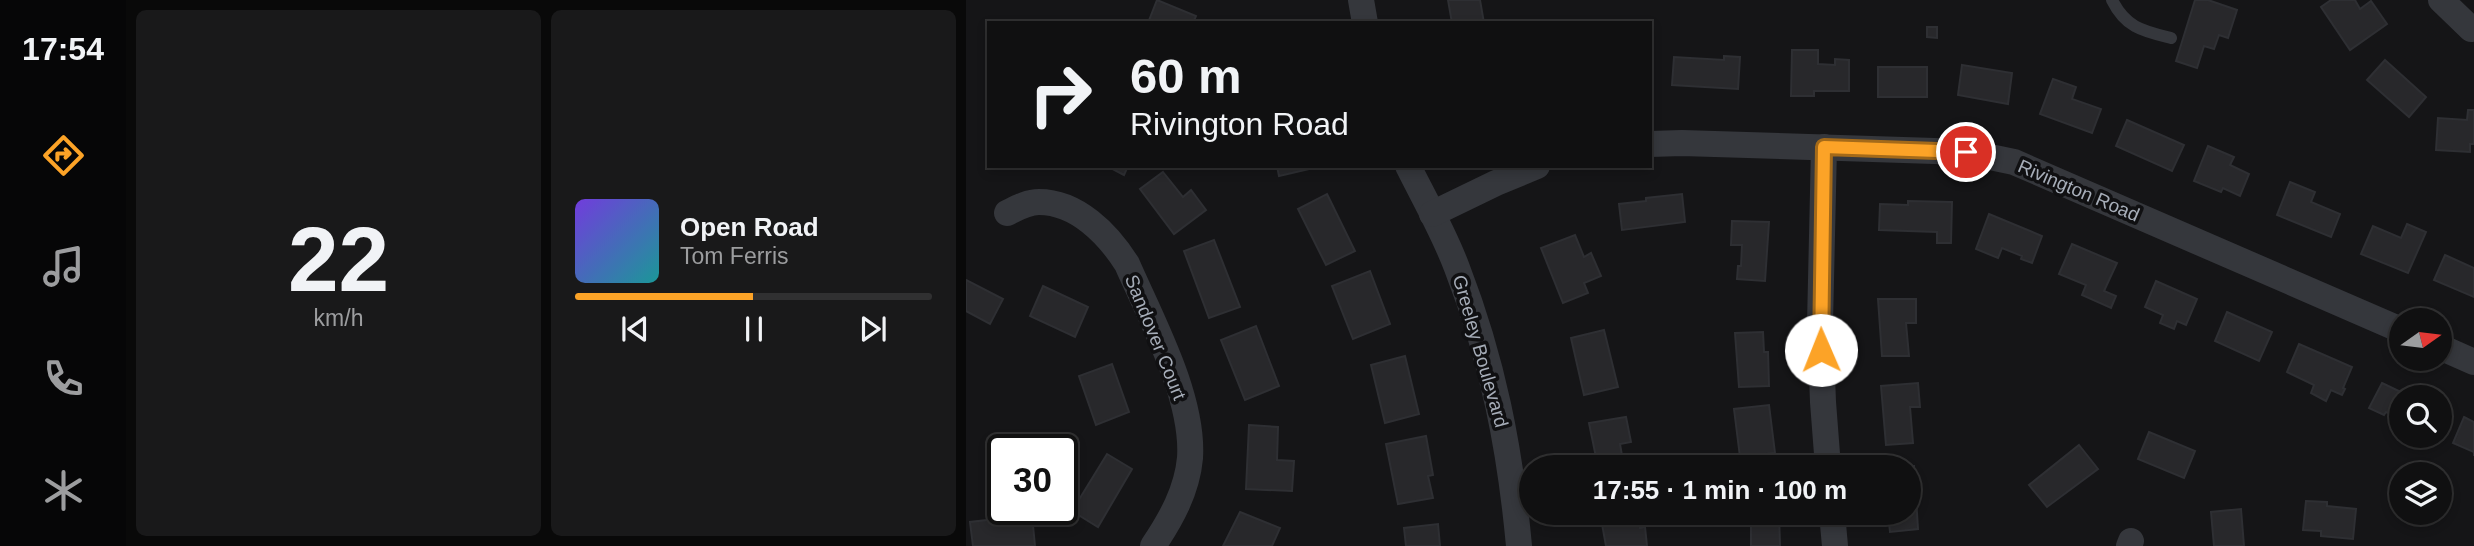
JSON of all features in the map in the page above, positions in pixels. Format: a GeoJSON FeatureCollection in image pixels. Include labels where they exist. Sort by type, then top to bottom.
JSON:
{"type":"FeatureCollection","features":[{"type":"Feature","properties":{"kind":"street"},"geometry":{"type":"LineString","coordinates":[[1361,0],[1364,21]]}},
{"type":"Feature","properties":{"kind":"street"},"geometry":{"type":"LineString","coordinates":[[2441,0],[2471,29]]}},
{"type":"Feature","properties":{"kind":"street","name":"Rivington Road"},"geometry":{"type":"LineString","coordinates":[[1652,144],[1966,152],[2014,162],[2389,325]]}},
{"type":"Feature","properties":{"kind":"street"},"geometry":{"type":"LineString","coordinates":[[1824,147],[1820,324],[1822,402],[1827,455]]}},
{"type":"Feature","properties":{"kind":"street","name":"Greeley Boulevard"},"geometry":{"type":"LineString","coordinates":[[1409,168],[1456,265],[1475,316],[1495,384],[1504,426],[1519,546]]}},
{"type":"Feature","properties":{"kind":"street"},"geometry":{"type":"LineString","coordinates":[[1432,214],[1532,168]]}},
{"type":"Feature","properties":{"kind":"street","name":"Sandover Court"},"geometry":{"type":"LineString","coordinates":[[1007,213],[1025,204],[1037,202],[1051,203],[1072,210],[1100,230],[1117,248],[1127,264],[1173,372],[1189,430],[1190,458],[1185,483],[1169,523],[1153,546]]}},
{"type":"Feature","properties":{"kind":"street"},"geometry":{"type":"LineString","coordinates":[[2452,352],[2474,362]]}},
{"type":"Feature","properties":{"kind":"street"},"geometry":{"type":"LineString","coordinates":[[1833,525],[1835,546]]}},
{"type":"Feature","properties":{"kind":"lane"},"geometry":{"type":"LineString","coordinates":[[2112,0],[2121,17],[2145,31],[2171,38]]}},
{"type":"Feature","properties":{"kind":"building"},"geometry":{"type":"Polygon","coordinates":[[[1157,0],[1196,16],[1194,21],[1149,21],[1157,0]]]}},
{"type":"Feature","properties":{"kind":"building"},"geometry":{"type":"Polygon","coordinates":[[[1448,0],[1480,0],[1484,21],[1452,21],[1448,0]]]}},
{"type":"Feature","properties":{"kind":"building"},"geometry":{"type":"Polygon","coordinates":[[[2195,0],[2208,0],[2237,10],[2228,38],[2219,35],[2214,49],[2204,46],[2197,68],[2176,61],[2195,0]]]}},
{"type":"Feature","properties":{"kind":"building"},"geometry":{"type":"Polygon","coordinates":[[[2331,0],[2355,0],[2360,9],[2371,1],[2387,24],[2350,50],[2321,7],[2331,0]]]}},
{"type":"Feature","properties":{"kind":"building"},"geometry":{"type":"Polygon","coordinates":[[[1927,27],[1937,27],[1937,38],[1927,37],[1927,27]]]}},
{"type":"Feature","properties":{"kind":"building"},"geometry":{"type":"Polygon","coordinates":[[[1792,50],[1818,50],[1818,64],[1835,65],[1835,59],[1849,60],[1849,91],[1814,91],[1814,96],[1791,96],[1792,50]]]}},
{"type":"Feature","properties":{"kind":"building"},"geometry":{"type":"Polygon","coordinates":[[[1724,56],[1740,57],[1738,89],[1672,85],[1674,57],[1724,60],[1724,56]]]}},
{"type":"Feature","properties":{"kind":"building"},"geometry":{"type":"Polygon","coordinates":[[[2385,60],[2426,97],[2409,117],[2367,80],[2385,60]]]}},
{"type":"Feature","properties":{"kind":"building"},"geometry":{"type":"Polygon","coordinates":[[[1962,65],[2012,73],[2008,104],[1958,95],[1962,65]]]}},
{"type":"Feature","properties":{"kind":"building"},"geometry":{"type":"Polygon","coordinates":[[[1878,67],[1927,67],[1927,97],[1878,97],[1878,67]]]}},
{"type":"Feature","properties":{"kind":"building"},"geometry":{"type":"Polygon","coordinates":[[[2053,79],[2076,87],[2072,99],[2101,109],[2092,133],[2040,114],[2053,79]]]}},
{"type":"Feature","properties":{"kind":"building"},"geometry":{"type":"Polygon","coordinates":[[[2468,110],[2474,110],[2474,144],[2470,144],[2470,152],[2436,150],[2438,118],[2467,120],[2468,110]]]}},
{"type":"Feature","properties":{"kind":"building"},"geometry":{"type":"Polygon","coordinates":[[[2127,120],[2184,145],[2172,171],[2116,146],[2127,120]]]}},
{"type":"Feature","properties":{"kind":"building"},"geometry":{"type":"Polygon","coordinates":[[[2208,146],[2234,157],[2230,165],[2249,174],[2240,196],[2223,188],[2221,192],[2194,181],[2208,146]]]}},
{"type":"Feature","properties":{"kind":"building"},"geometry":{"type":"Polygon","coordinates":[[[1111,168],[1127,168],[1124,175],[1111,168]]]}},
{"type":"Feature","properties":{"kind":"building"},"geometry":{"type":"Polygon","coordinates":[[[1277,168],[1314,168],[1279,176],[1277,168]]]}},
{"type":"Feature","properties":{"kind":"building"},"geometry":{"type":"Polygon","coordinates":[[[1163,172],[1183,197],[1191,190],[1206,210],[1174,234],[1140,189],[1163,172]]]}},
{"type":"Feature","properties":{"kind":"building"},"geometry":{"type":"Polygon","coordinates":[[[2290,182],[2315,192],[2311,202],[2340,214],[2331,237],[2277,215],[2290,182]]]}},
{"type":"Feature","properties":{"kind":"building"},"geometry":{"type":"Polygon","coordinates":[[[1327,194],[1355,251],[1326,265],[1298,209],[1327,194]]]}},
{"type":"Feature","properties":{"kind":"building"},"geometry":{"type":"Polygon","coordinates":[[[1682,194],[1685,222],[1622,230],[1619,204],[1682,194]]]}},
{"type":"Feature","properties":{"kind":"building"},"geometry":{"type":"Polygon","coordinates":[[[1908,201],[1952,202],[1951,243],[1937,243],[1937,232],[1879,230],[1880,204],[1908,205],[1908,201]]]}},
{"type":"Feature","properties":{"kind":"building"},"geometry":{"type":"Polygon","coordinates":[[[1989,214],[2042,236],[2032,263],[2002,248],[1998,258],[1976,249],[1989,214]]]}},
{"type":"Feature","properties":{"kind":"building"},"geometry":{"type":"Polygon","coordinates":[[[1732,221],[1769,222],[1765,281],[1737,279],[1742,245],[1731,245],[1732,221]]]}},
{"type":"Feature","properties":{"kind":"building"},"geometry":{"type":"Polygon","coordinates":[[[2407,224],[2426,232],[2408,273],[2361,254],[2373,226],[2401,238],[2407,224]]]}},
{"type":"Feature","properties":{"kind":"building"},"geometry":{"type":"Polygon","coordinates":[[[1575,235],[1584,257],[1591,253],[1601,276],[1584,283],[1588,293],[1563,303],[1541,248],[1575,235]]]}},
{"type":"Feature","properties":{"kind":"building"},"geometry":{"type":"Polygon","coordinates":[[[1214,240],[1240,307],[1209,318],[1184,251],[1214,240]]]}},
{"type":"Feature","properties":{"kind":"building"},"geometry":{"type":"Polygon","coordinates":[[[2072,244],[2117,263],[2104,291],[2116,296],[2111,308],[2082,295],[2086,285],[2059,274],[2072,244]]]}},
{"type":"Feature","properties":{"kind":"building"},"geometry":{"type":"Polygon","coordinates":[[[2445,255],[2474,268],[2474,297],[2434,280],[2445,255]]]}},
{"type":"Feature","properties":{"kind":"building"},"geometry":{"type":"Polygon","coordinates":[[[1370,271],[1390,324],[1353,339],[1332,286],[1370,271]]]}},
{"type":"Feature","properties":{"kind":"building"},"geometry":{"type":"Polygon","coordinates":[[[966,280],[1003,299],[990,324],[966,311],[966,280]]]}},
{"type":"Feature","properties":{"kind":"building"},"geometry":{"type":"Polygon","coordinates":[[[2156,281],[2197,299],[2186,325],[2177,321],[2174,329],[2160,323],[2163,315],[2145,307],[2156,281]]]}},
{"type":"Feature","properties":{"kind":"building"},"geometry":{"type":"Polygon","coordinates":[[[1043,286],[1088,307],[1075,337],[1030,316],[1043,286]]]}},
{"type":"Feature","properties":{"kind":"building"},"geometry":{"type":"Polygon","coordinates":[[[1878,299],[1916,299],[1916,323],[1906,323],[1909,356],[1882,356],[1878,299]]]}},
{"type":"Feature","properties":{"kind":"building"},"geometry":{"type":"Polygon","coordinates":[[[2227,312],[2272,332],[2259,361],[2215,341],[2227,312]]]}},
{"type":"Feature","properties":{"kind":"building"},"geometry":{"type":"Polygon","coordinates":[[[1256,326],[1279,386],[1245,400],[1221,340],[1256,326]]]}},
{"type":"Feature","properties":{"kind":"building"},"geometry":{"type":"Polygon","coordinates":[[[1604,330],[1618,387],[1584,395],[1571,338],[1604,330]]]}},
{"type":"Feature","properties":{"kind":"building"},"geometry":{"type":"Polygon","coordinates":[[[1763,332],[1764,352],[1768,352],[1769,386],[1739,387],[1735,333],[1763,332]]]}},
{"type":"Feature","properties":{"kind":"building"},"geometry":{"type":"Polygon","coordinates":[[[2299,344],[2352,367],[2342,395],[2331,390],[2326,401],[2311,393],[2314,385],[2287,372],[2299,344]]]}},
{"type":"Feature","properties":{"kind":"building"},"geometry":{"type":"Polygon","coordinates":[[[1405,356],[1419,414],[1385,423],[1371,365],[1405,356]]]}},
{"type":"Feature","properties":{"kind":"building"},"geometry":{"type":"Polygon","coordinates":[[[1112,364],[1129,412],[1096,425],[1079,376],[1112,364]]]}},
{"type":"Feature","properties":{"kind":"building"},"geometry":{"type":"Polygon","coordinates":[[[1918,383],[1920,407],[1910,407],[1913,443],[1886,445],[1881,386],[1918,383]]]}},
{"type":"Feature","properties":{"kind":"building"},"geometry":{"type":"Polygon","coordinates":[[[2382,383],[2389,386],[2389,413],[2386,412],[2384,415],[2369,408],[2382,383]]]}},
{"type":"Feature","properties":{"kind":"building"},"geometry":{"type":"Polygon","coordinates":[[[1769,405],[1775,453],[1740,455],[1734,409],[1769,405]]]}},
{"type":"Feature","properties":{"kind":"building"},"geometry":{"type":"Polygon","coordinates":[[[1626,417],[1631,442],[1620,444],[1622,455],[1596,455],[1589,423],[1626,417]]]}},
{"type":"Feature","properties":{"kind":"building"},"geometry":{"type":"Polygon","coordinates":[[[2464,417],[2474,422],[2474,452],[2453,443],[2464,417]]]}},
{"type":"Feature","properties":{"kind":"building"},"geometry":{"type":"Polygon","coordinates":[[[1249,425],[1278,427],[1277,460],[1294,461],[1292,491],[1246,489],[1249,425]]]}},
{"type":"Feature","properties":{"kind":"building"},"geometry":{"type":"Polygon","coordinates":[[[2149,432],[2195,451],[2184,478],[2138,459],[2149,432]]]}},
{"type":"Feature","properties":{"kind":"building"},"geometry":{"type":"Polygon","coordinates":[[[1426,436],[1433,475],[1428,476],[1433,498],[1398,504],[1386,444],[1426,436]]]}},
{"type":"Feature","properties":{"kind":"building"},"geometry":{"type":"Polygon","coordinates":[[[2079,445],[2098,469],[2047,507],[2029,485],[2079,445]]]}},
{"type":"Feature","properties":{"kind":"building"},"geometry":{"type":"Polygon","coordinates":[[[1107,454],[1132,469],[1098,527],[1078,515],[1078,501],[1107,454]]]}},
{"type":"Feature","properties":{"kind":"building"},"geometry":{"type":"Polygon","coordinates":[[[2306,501],[2327,502],[2327,506],[2356,509],[2353,539],[2321,536],[2321,531],[2303,530],[2306,501]]]}},
{"type":"Feature","properties":{"kind":"building"},"geometry":{"type":"Polygon","coordinates":[[[2241,509],[2244,546],[2214,546],[2211,512],[2241,509]]]}},
{"type":"Feature","properties":{"kind":"building"},"geometry":{"type":"Polygon","coordinates":[[[1240,512],[1280,528],[1272,546],[1223,546],[1240,512]]]}},
{"type":"Feature","properties":{"kind":"building"},"geometry":{"type":"Polygon","coordinates":[[[987,520],[987,525],[1033,525],[1035,546],[973,546],[970,522],[987,520]]]}},
{"type":"Feature","properties":{"kind":"building"},"geometry":{"type":"Polygon","coordinates":[[[1438,524],[1440,546],[1406,546],[1404,528],[1438,524]]]}},
{"type":"Feature","properties":{"kind":"building"},"geometry":{"type":"Polygon","coordinates":[[[1602,525],[1645,527],[1647,546],[1606,546],[1602,525]]]}},
{"type":"Feature","properties":{"kind":"building"},"geometry":{"type":"Polygon","coordinates":[[[1751,525],[1779,525],[1780,546],[1751,546],[1751,525]]]}},
{"type":"Feature","properties":{"kind":"building"},"geometry":{"type":"Polygon","coordinates":[[[1889,525],[1918,525],[1918,529],[1890,532],[1889,525]]]}},
{"type":"Feature","properties":{"kind":"route"},"geometry":{"type":"LineString","coordinates":[[1821,350],[1824,147],[1966,152]]}}]}
